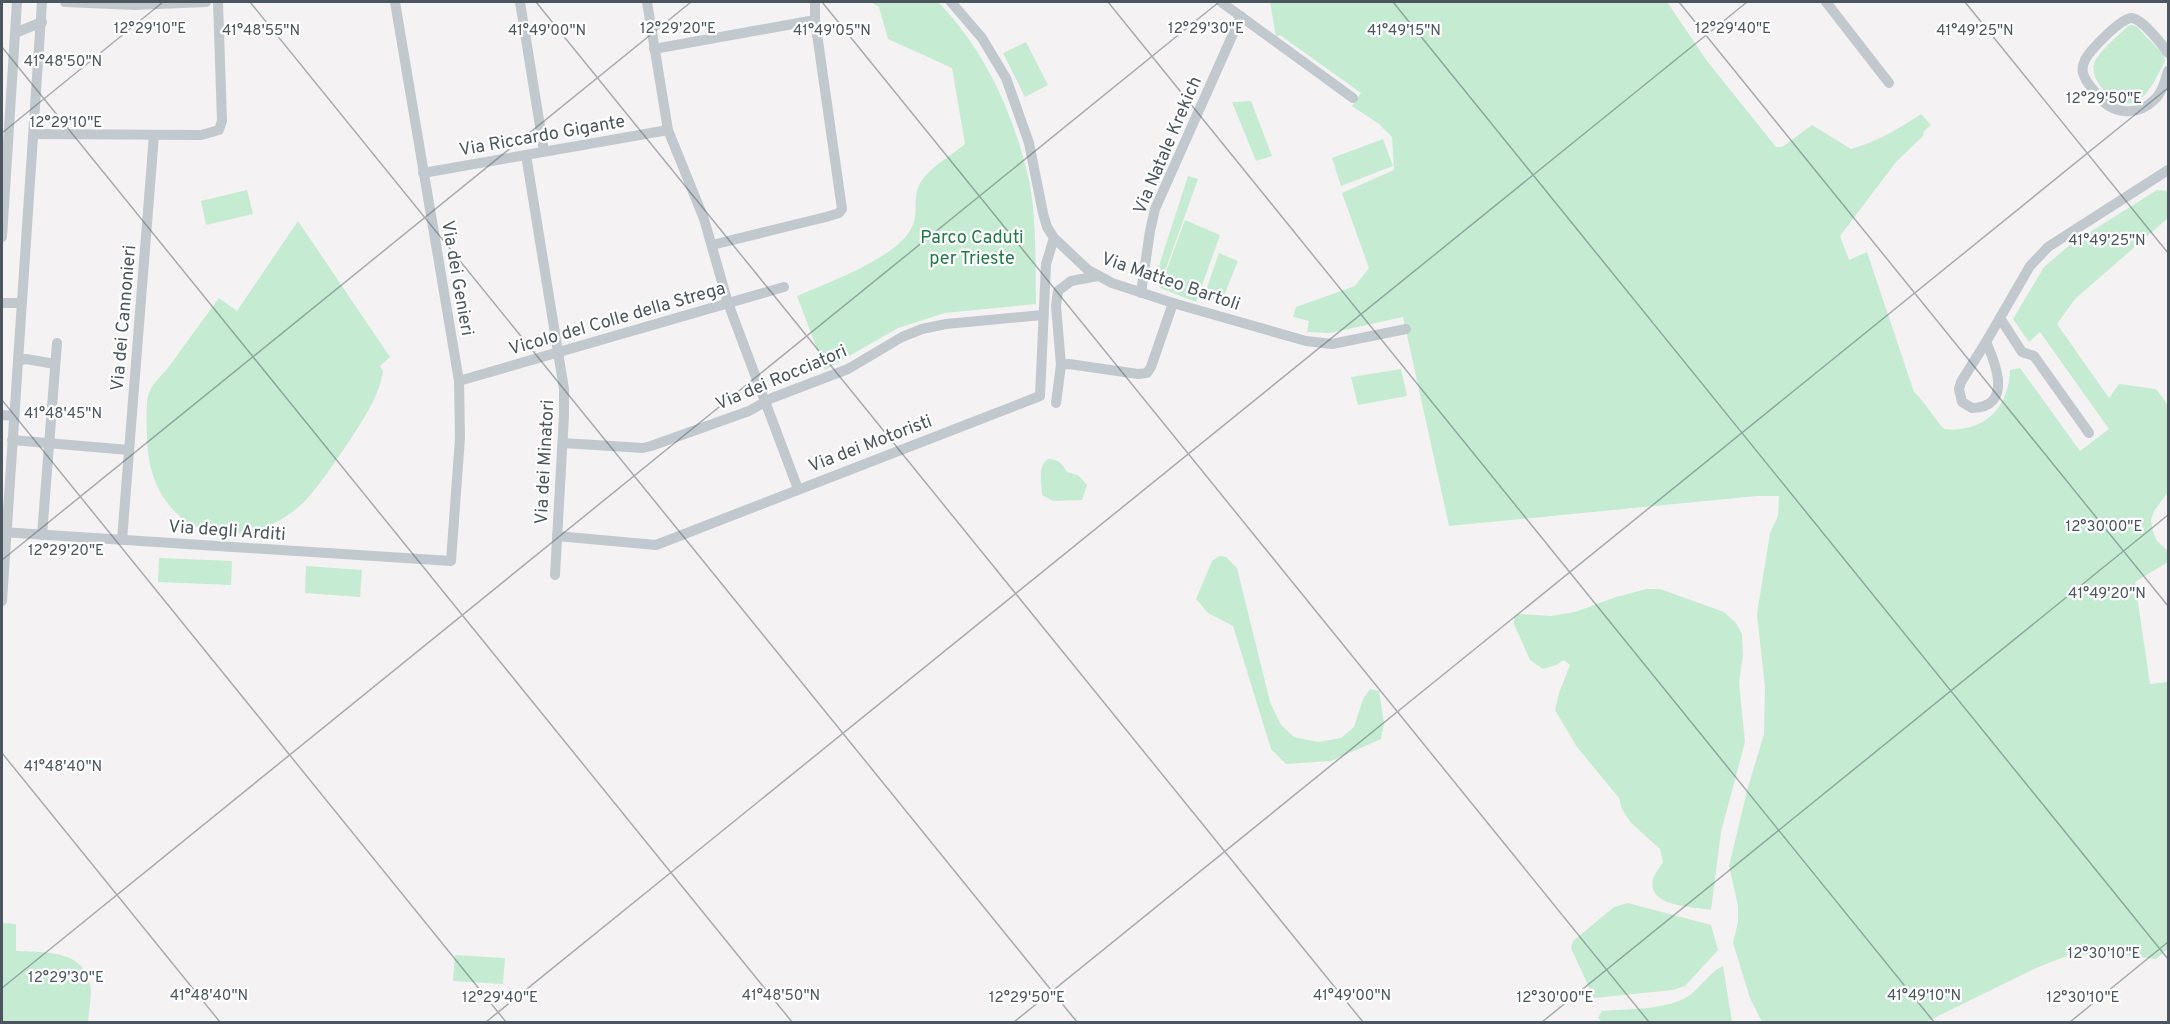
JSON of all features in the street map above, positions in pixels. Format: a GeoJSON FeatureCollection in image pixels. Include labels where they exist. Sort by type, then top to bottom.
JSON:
{"type":"FeatureCollection","features":[{"type":"Feature","properties":{"kind":"street"},"geometry":{"type":"LineString","coordinates":[[2,237],[17,2]]}},
{"type":"Feature","properties":{"kind":"street"},"geometry":{"type":"LineString","coordinates":[[2,601],[4,533],[42,2]]}},
{"type":"Feature","properties":{"kind":"street"},"geometry":{"type":"LineString","coordinates":[[65,2],[127,5],[206,2]]}},
{"type":"Feature","properties":{"kind":"street"},"geometry":{"type":"LineString","coordinates":[[34,135],[201,135],[216,132],[221,128],[222,109],[218,2]]}},
{"type":"Feature","properties":{"kind":"street","name":"Via dei Genieri"},"geometry":{"type":"LineString","coordinates":[[395,2],[459,381],[461,418],[451,561]]}},
{"type":"Feature","properties":{"kind":"street"},"geometry":{"type":"LineString","coordinates":[[520,2],[544,151]]}},
{"type":"Feature","properties":{"kind":"street"},"geometry":{"type":"LineString","coordinates":[[647,2],[668,130],[712,245],[728,303],[798,489]]}},
{"type":"Feature","properties":{"kind":"street"},"geometry":{"type":"LineString","coordinates":[[712,245],[826,217],[839,213],[842,209],[815,20],[815,2]]}},
{"type":"Feature","properties":{"kind":"street","name":"Via Matteo Bartoli"},"geometry":{"type":"LineString","coordinates":[[951,2],[982,38],[1006,78],[1029,143],[1045,221],[1054,238],[1088,270],[1098,276],[1173,303],[1306,341],[1332,344],[1406,329]]}},
{"type":"Feature","properties":{"kind":"street"},"geometry":{"type":"LineString","coordinates":[[1221,2],[1353,98]]}},
{"type":"Feature","properties":{"kind":"street"},"geometry":{"type":"LineString","coordinates":[[1826,2],[1889,83]]}},
{"type":"Feature","properties":{"kind":"street","name":"Via Natale Krekich"},"geometry":{"type":"LineString","coordinates":[[1141,292],[1155,209],[1241,16]]}},
{"type":"Feature","properties":{"kind":"street"},"geometry":{"type":"LineString","coordinates":[[2169,53],[2141,22],[2131,18],[2119,23],[2089,54],[2083,71],[2086,81],[2103,102],[2115,110],[2126,112],[2137,110],[2155,100],[2169,72]]}},
{"type":"Feature","properties":{"kind":"street"},"geometry":{"type":"LineString","coordinates":[[654,49],[815,20]]}},
{"type":"Feature","properties":{"kind":"street"},"geometry":{"type":"LineString","coordinates":[[15,33],[42,22]]}},
{"type":"Feature","properties":{"kind":"street"},"geometry":{"type":"LineString","coordinates":[[2159,94],[2169,102]]}},
{"type":"Feature","properties":{"kind":"street","name":"Via Riccardo Gigante"},"geometry":{"type":"LineString","coordinates":[[423,173],[668,130]]}},
{"type":"Feature","properties":{"kind":"street","name":"Via dei Cannonieri"},"geometry":{"type":"LineString","coordinates":[[122,540],[154,135]]}},
{"type":"Feature","properties":{"kind":"street","name":"Via dei Minatori"},"geometry":{"type":"LineString","coordinates":[[526,155],[565,399],[555,575]]}},
{"type":"Feature","properties":{"kind":"street"},"geometry":{"type":"LineString","coordinates":[[1986,342],[1998,371],[1998,392],[1986,405],[1972,408],[1962,402],[1959,389],[1961,382],[2030,266],[2048,247],[2168,171]]}},
{"type":"Feature","properties":{"kind":"street","name":"Via dei Motoristi"},"geometry":{"type":"LineString","coordinates":[[557,536],[656,545],[1040,396],[1046,264],[1054,238]]}},
{"type":"Feature","properties":{"kind":"street"},"geometry":{"type":"LineString","coordinates":[[1056,403],[1061,365],[1056,310],[1058,291],[1071,281],[1098,276]]}},
{"type":"Feature","properties":{"kind":"street","name":"Vicolo del Colle della Strega"},"geometry":{"type":"LineString","coordinates":[[459,381],[784,287]]}},
{"type":"Feature","properties":{"kind":"street"},"geometry":{"type":"LineString","coordinates":[[2,303],[22,303]]}},
{"type":"Feature","properties":{"kind":"street"},"geometry":{"type":"LineString","coordinates":[[1061,365],[1069,364],[1138,374],[1147,373],[1173,303]]}},
{"type":"Feature","properties":{"kind":"street","name":"Via dei Rocciatori"},"geometry":{"type":"LineString","coordinates":[[563,443],[643,448],[749,411],[772,398],[848,369],[902,337],[922,329],[946,324],[1042,315]]}},
{"type":"Feature","properties":{"kind":"street"},"geometry":{"type":"LineString","coordinates":[[2000,318],[2022,352],[2034,356],[2090,433]]}},
{"type":"Feature","properties":{"kind":"street"},"geometry":{"type":"LineString","coordinates":[[42,535],[57,343]]}},
{"type":"Feature","properties":{"kind":"street"},"geometry":{"type":"LineString","coordinates":[[18,361],[26,359],[55,364]]}},
{"type":"Feature","properties":{"kind":"street"},"geometry":{"type":"LineString","coordinates":[[2,415],[14,416]]}},
{"type":"Feature","properties":{"kind":"street"},"geometry":{"type":"LineString","coordinates":[[12,440],[129,450]]}},
{"type":"Feature","properties":{"kind":"street","name":"Via degli Arditi"},"geometry":{"type":"LineString","coordinates":[[4,533],[451,561]]}},
{"type":"Feature","properties":{"kind":"green space","name":"Parco Caduti per Trieste"},"geometry":{"type":"Polygon","coordinates":[[[871,2],[938,2],[970,41],[996,84],[1023,155],[1032,195],[1036,304],[945,313],[898,328],[825,370],[797,296],[860,269],[903,240],[913,224],[921,181],[932,169],[965,144],[952,68],[888,39],[879,7],[871,2]]]}},
{"type":"Feature","properties":{"kind":"green space"},"geometry":{"type":"Polygon","coordinates":[[[1270,2],[1667,2],[1707,61],[1776,147],[1782,147],[1812,125],[1851,149],[1887,134],[1921,114],[1931,125],[1896,162],[1840,236],[1849,260],[1867,252],[1914,392],[1944,429],[1971,427],[1991,416],[2005,396],[2010,370],[2020,368],[2080,451],[2109,429],[2040,332],[2029,342],[2013,319],[2044,267],[2071,244],[2157,190],[2168,191],[2168,218],[2075,299],[2057,324],[2109,398],[2119,384],[2156,389],[2168,405],[2168,492],[2154,511],[2151,520],[2157,541],[2168,551],[2168,562],[2135,582],[2150,684],[2168,682],[2168,949],[2156,959],[2116,954],[2069,955],[2036,968],[1926,1022],[1762,1022],[1750,998],[1733,943],[1738,922],[1738,906],[1729,866],[1748,787],[1764,734],[1765,687],[1757,614],[1770,533],[1778,516],[1779,496],[1757,496],[1449,526],[1403,317],[1330,333],[1307,332],[1309,321],[1293,317],[1296,307],[1355,286],[1369,268],[1342,193],[1394,170],[1392,137],[1379,124],[1352,106],[1361,93],[1280,35],[1276,37],[1270,2]]]}},
{"type":"Feature","properties":{"kind":"green space"},"geometry":{"type":"Polygon","coordinates":[[[2131,25],[2136,26],[2163,54],[2165,61],[2145,95],[2135,102],[2128,103],[2113,98],[2100,86],[2094,71],[2094,64],[2109,44],[2131,25]]]}},
{"type":"Feature","properties":{"kind":"green space"},"geometry":{"type":"Polygon","coordinates":[[[1026,42],[1048,85],[1025,97],[1003,53],[1026,42]]]}},
{"type":"Feature","properties":{"kind":"green space"},"geometry":{"type":"Polygon","coordinates":[[[1251,101],[1272,156],[1256,161],[1232,102],[1251,101]]]}},
{"type":"Feature","properties":{"kind":"green space"},"geometry":{"type":"Polygon","coordinates":[[[1383,139],[1393,166],[1341,186],[1332,158],[1383,139]]]}},
{"type":"Feature","properties":{"kind":"green space"},"geometry":{"type":"Polygon","coordinates":[[[1188,176],[1198,179],[1164,274],[1157,272],[1188,176]]]}},
{"type":"Feature","properties":{"kind":"green space"},"geometry":{"type":"Polygon","coordinates":[[[247,190],[253,214],[206,225],[201,201],[247,190]]]}},
{"type":"Feature","properties":{"kind":"green space"},"geometry":{"type":"Polygon","coordinates":[[[1185,220],[1220,235],[1196,302],[1160,288],[1185,220]]]}},
{"type":"Feature","properties":{"kind":"green space"},"geometry":{"type":"Polygon","coordinates":[[[298,221],[390,357],[380,366],[383,371],[381,381],[366,415],[328,472],[304,502],[277,522],[262,528],[229,534],[213,532],[183,519],[163,497],[155,481],[148,452],[148,397],[155,383],[219,298],[237,311],[298,221]]]}},
{"type":"Feature","properties":{"kind":"green space"},"geometry":{"type":"Polygon","coordinates":[[[1219,253],[1238,261],[1221,303],[1204,296],[1219,253]]]}},
{"type":"Feature","properties":{"kind":"green space"},"geometry":{"type":"Polygon","coordinates":[[[1401,369],[1407,396],[1358,405],[1351,377],[1401,369]]]}},
{"type":"Feature","properties":{"kind":"green space"},"geometry":{"type":"Polygon","coordinates":[[[1048,459],[1058,461],[1067,472],[1078,475],[1087,485],[1082,500],[1053,501],[1042,495],[1041,470],[1048,459]]]}},
{"type":"Feature","properties":{"kind":"green space"},"geometry":{"type":"Polygon","coordinates":[[[1219,556],[1226,557],[1237,568],[1270,702],[1281,725],[1294,737],[1318,742],[1341,738],[1354,727],[1363,699],[1370,689],[1379,691],[1384,723],[1381,739],[1331,761],[1286,764],[1271,749],[1233,626],[1208,613],[1196,599],[1212,561],[1219,556]]]}},
{"type":"Feature","properties":{"kind":"green space"},"geometry":{"type":"Polygon","coordinates":[[[159,558],[232,561],[231,585],[158,582],[159,558]]]}},
{"type":"Feature","properties":{"kind":"green space"},"geometry":{"type":"Polygon","coordinates":[[[306,566],[362,570],[360,597],[305,593],[306,566]]]}},
{"type":"Feature","properties":{"kind":"green space"},"geometry":{"type":"Polygon","coordinates":[[[1647,589],[1660,589],[1724,612],[1736,623],[1742,634],[1743,655],[1739,682],[1745,742],[1721,832],[1711,910],[1673,904],[1657,895],[1653,888],[1653,879],[1663,862],[1660,849],[1631,823],[1622,809],[1619,798],[1577,747],[1555,710],[1570,665],[1564,660],[1543,669],[1530,660],[1514,624],[1514,617],[1518,614],[1551,616],[1575,612],[1616,597],[1647,589]]]}},
{"type":"Feature","properties":{"kind":"green space"},"geometry":{"type":"Polygon","coordinates":[[[1628,903],[1711,925],[1718,950],[1685,986],[1673,990],[1594,998],[1571,948],[1573,941],[1614,907],[1628,903]]]}},
{"type":"Feature","properties":{"kind":"green space"},"geometry":{"type":"Polygon","coordinates":[[[2,923],[16,924],[16,951],[52,953],[74,960],[82,967],[88,977],[91,990],[88,1022],[2,1022],[2,923]]]}},
{"type":"Feature","properties":{"kind":"green space"},"geometry":{"type":"Polygon","coordinates":[[[455,955],[505,958],[503,984],[453,981],[455,955]]]}},
{"type":"Feature","properties":{"kind":"green space"},"geometry":{"type":"Polygon","coordinates":[[[1723,966],[1732,1022],[1602,1022],[1598,1018],[1602,1011],[1645,1008],[1678,1001],[1692,994],[1723,966]]]}}]}
